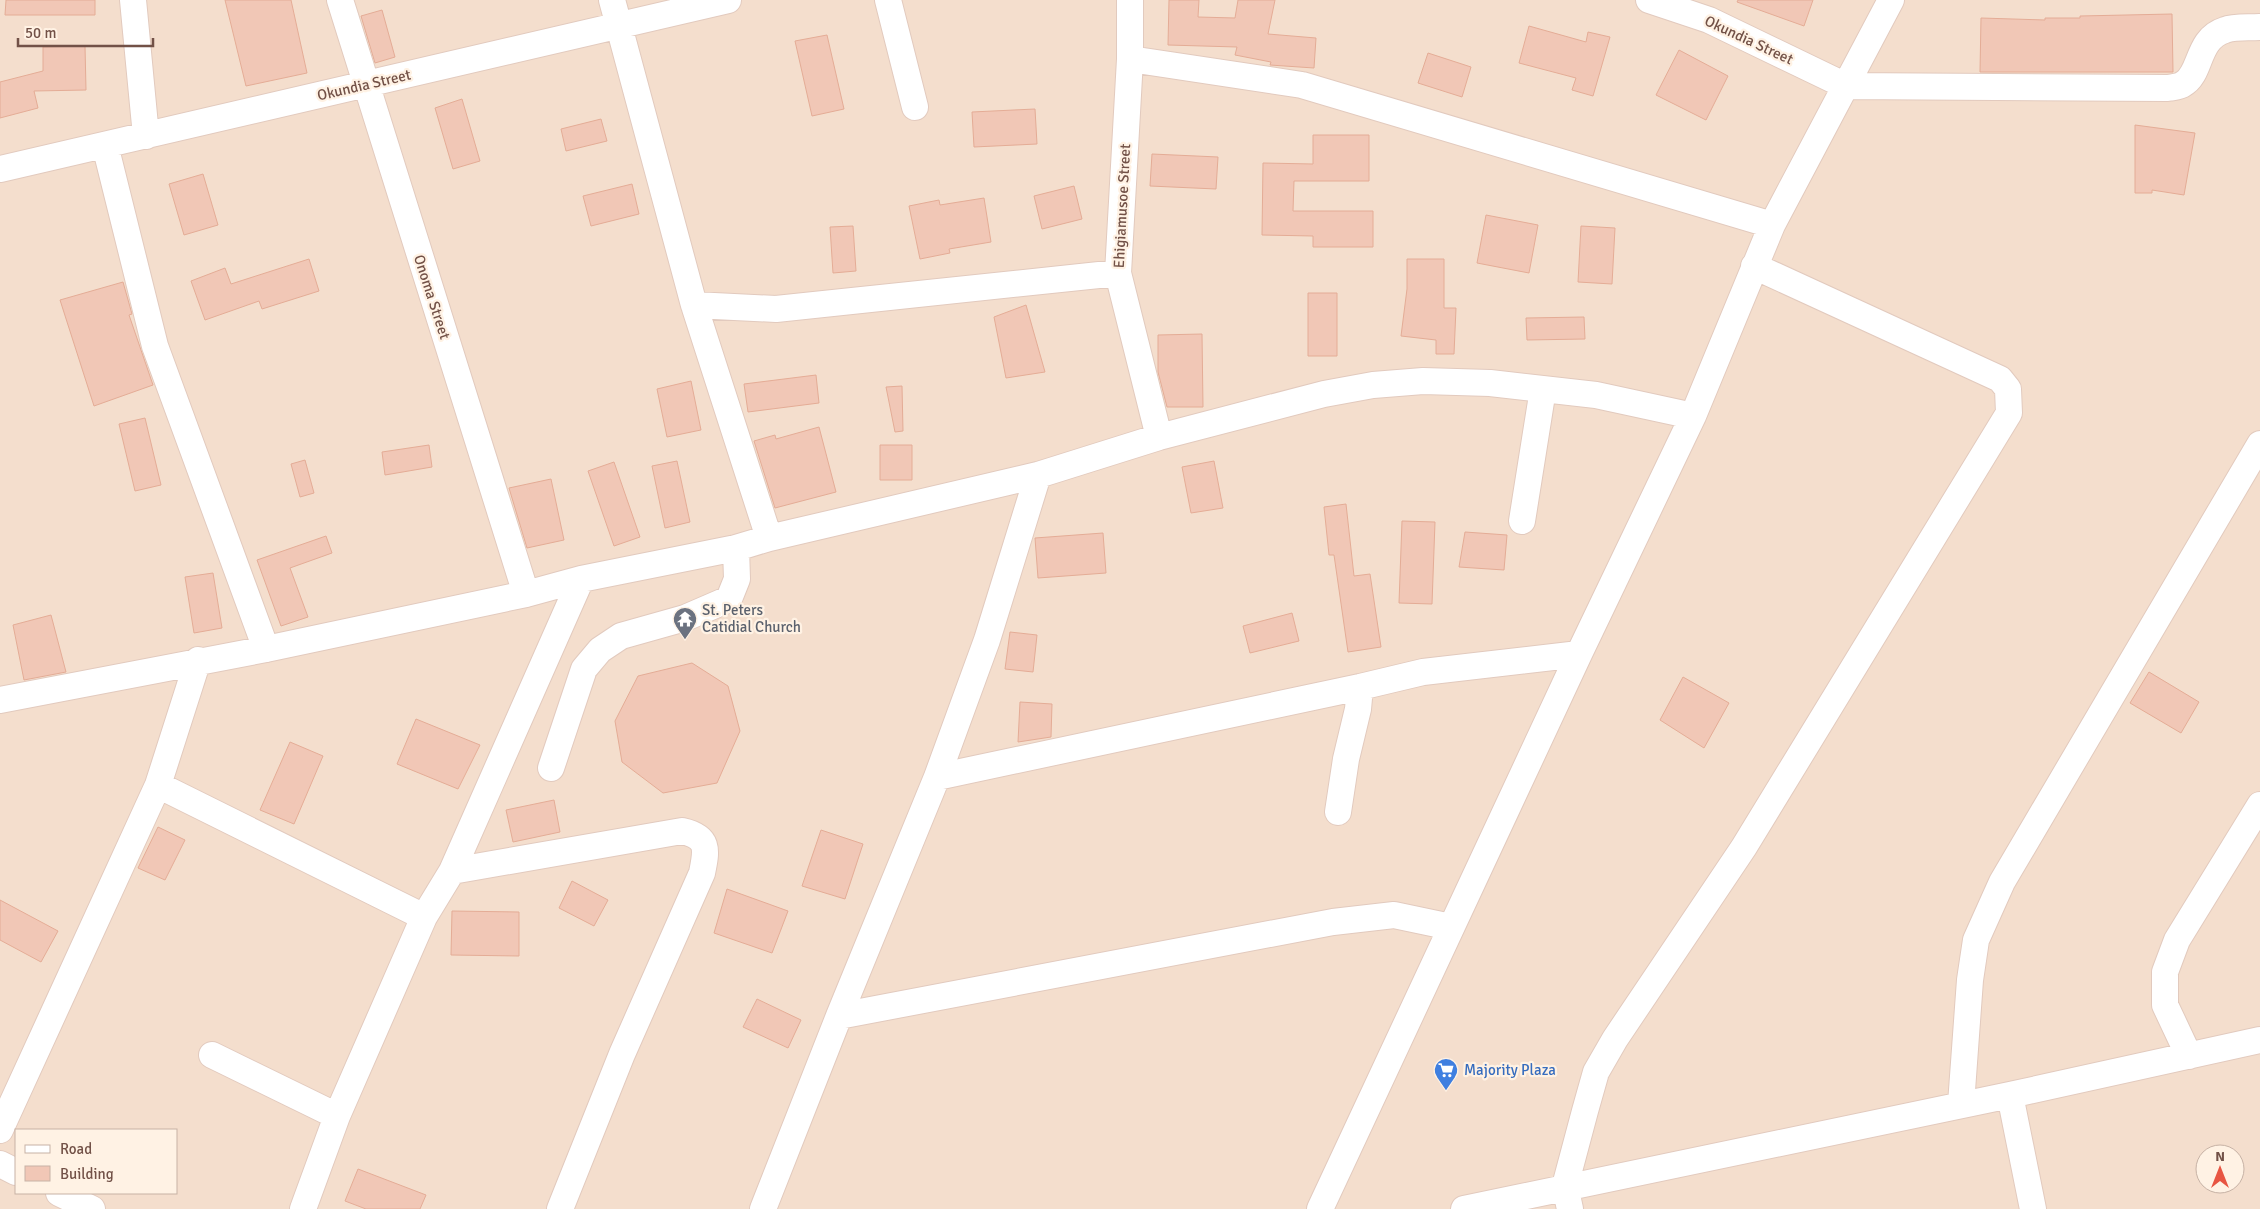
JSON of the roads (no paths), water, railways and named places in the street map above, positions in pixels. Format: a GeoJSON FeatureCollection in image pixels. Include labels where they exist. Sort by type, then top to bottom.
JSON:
{"type":"FeatureCollection","features":[{"type":"Feature","properties":{"kind":"street"},"geometry":{"type":"LineString","coordinates":[[133,0],[146,136]]}},
{"type":"Feature","properties":{"kind":"street","name":"Onoma Street"},"geometry":{"type":"LineString","coordinates":[[340,0],[526,594]]}},
{"type":"Feature","properties":{"kind":"street"},"geometry":{"type":"LineString","coordinates":[[612,0],[694,304],[770,538]]}},
{"type":"Feature","properties":{"kind":"street","name":"Okundia Street"},"geometry":{"type":"LineString","coordinates":[[0,170],[728,0]]}},
{"type":"Feature","properties":{"kind":"street"},"geometry":{"type":"LineString","coordinates":[[888,0],[915,107]]}},
{"type":"Feature","properties":{"kind":"street","name":"Ehigiamusoe Street"},"geometry":{"type":"LineString","coordinates":[[1130,0],[1130,59],[1118,272],[1159,437]]}},
{"type":"Feature","properties":{"kind":"street","name":"Okundia Street"},"geometry":{"type":"LineString","coordinates":[[1649,0],[1709,20],[1846,86]]}},
{"type":"Feature","properties":{"kind":"street"},"geometry":{"type":"LineString","coordinates":[[1320,1209],[1579,654],[1693,416],[1772,225],[1891,0]]}},
{"type":"Feature","properties":{"kind":"street"},"geometry":{"type":"LineString","coordinates":[[1846,86],[2168,88],[2183,84],[2193,75],[2200,53],[2209,40],[2224,30],[2260,27]]}},
{"type":"Feature","properties":{"kind":"street"},"geometry":{"type":"LineString","coordinates":[[1130,59],[1302,84],[1772,225]]}},
{"type":"Feature","properties":{"kind":"street"},"geometry":{"type":"LineString","coordinates":[[105,145],[155,346],[266,649]]}},
{"type":"Feature","properties":{"kind":"street"},"geometry":{"type":"LineString","coordinates":[[1567,1198],[1596,1072],[1615,1039],[1744,847],[2009,413],[2008,389],[2000,379],[1754,266]]}},
{"type":"Feature","properties":{"kind":"street"},"geometry":{"type":"LineString","coordinates":[[694,304],[776,309],[1118,272]]}},
{"type":"Feature","properties":{"kind":"street"},"geometry":{"type":"LineString","coordinates":[[0,700],[198,660],[266,649],[526,594],[581,579],[736,548],[770,538],[1038,475],[1159,437],[1324,394],[1373,385],[1423,381],[1490,383],[1596,394],[1693,416]]}},
{"type":"Feature","properties":{"kind":"street"},"geometry":{"type":"LineString","coordinates":[[1522,521],[1543,389]]}},
{"type":"Feature","properties":{"kind":"street"},"geometry":{"type":"LineString","coordinates":[[1961,1104],[1970,980],[1976,940],[2002,882],[2260,444]]}},
{"type":"Feature","properties":{"kind":"street"},"geometry":{"type":"LineString","coordinates":[[764,1209],[838,1016],[937,777],[987,640],[1038,475]]}},
{"type":"Feature","properties":{"kind":"street"},"geometry":{"type":"LineString","coordinates":[[551,768],[584,669],[600,650],[620,636],[684,618],[729,599],[738,579],[736,548]]}},
{"type":"Feature","properties":{"kind":"street"},"geometry":{"type":"LineString","coordinates":[[303,1209],[337,1116],[424,917],[452,871],[581,579]]}},
{"type":"Feature","properties":{"kind":"street"},"geometry":{"type":"LineString","coordinates":[[937,777],[1423,672],[1579,654]]}},
{"type":"Feature","properties":{"kind":"street"},"geometry":{"type":"LineString","coordinates":[[0,1130],[158,785],[198,660]]}},
{"type":"Feature","properties":{"kind":"street"},"geometry":{"type":"LineString","coordinates":[[1338,812],[1346,759],[1358,709],[1360,687]]}},
{"type":"Feature","properties":{"kind":"street"},"geometry":{"type":"LineString","coordinates":[[158,785],[424,917]]}},
{"type":"Feature","properties":{"kind":"street"},"geometry":{"type":"LineString","coordinates":[[2189,1056],[2165,1005],[2165,972],[2177,940],[2260,805]]}},
{"type":"Feature","properties":{"kind":"street"},"geometry":{"type":"LineString","coordinates":[[452,871],[682,831],[694,834],[702,840],[706,851],[702,873],[622,1054],[560,1209]]}},
{"type":"Feature","properties":{"kind":"street"},"geometry":{"type":"LineString","coordinates":[[838,1016],[1333,922],[1394,915],[1451,928]]}},
{"type":"Feature","properties":{"kind":"street"},"geometry":{"type":"LineString","coordinates":[[1464,1209],[1567,1198],[1961,1104],[2260,1040]]}},
{"type":"Feature","properties":{"kind":"street"},"geometry":{"type":"LineString","coordinates":[[212,1055],[337,1116]]}},
{"type":"Feature","properties":{"kind":"street"},"geometry":{"type":"LineString","coordinates":[[2010,1095],[2033,1209]]}},
{"type":"Feature","properties":{"kind":"street"},"geometry":{"type":"LineString","coordinates":[[0,1164],[15,1172]]}},
{"type":"Feature","properties":{"kind":"street"},"geometry":{"type":"LineString","coordinates":[[60,1194],[92,1209]]}},
{"type":"Feature","properties":{"kind":"place","name":"St. Peters Catidial Church"},"geometry":{"type":"Point","coordinates":[685,640]}},
{"type":"Feature","properties":{"kind":"place","name":"Majority Plaza"},"geometry":{"type":"Point","coordinates":[1446,1091]}}]}
